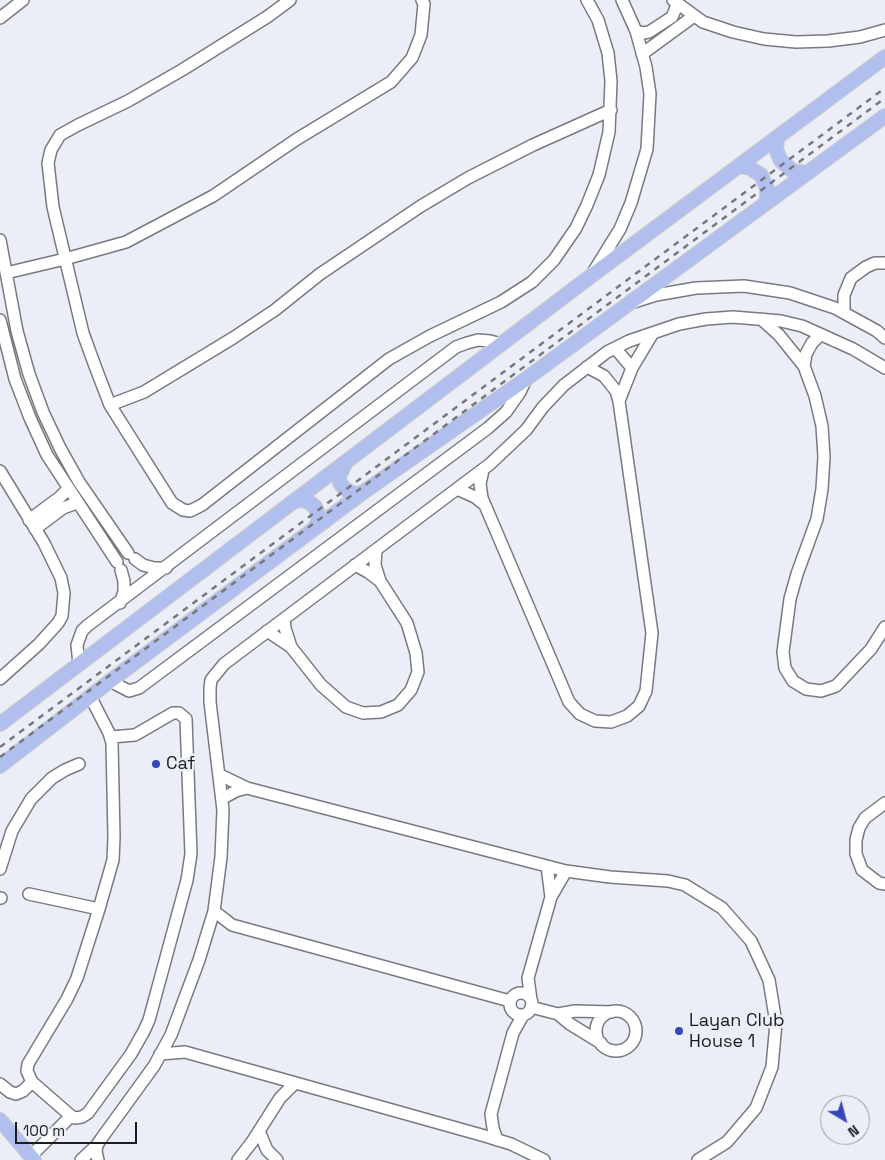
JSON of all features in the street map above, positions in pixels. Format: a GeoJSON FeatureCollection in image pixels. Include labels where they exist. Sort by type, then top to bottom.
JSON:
{"type":"FeatureCollection","features":[{"type":"Feature","properties":{"kind":"main road"},"geometry":{"type":"LineString","coordinates":[[0,724],[591,276],[885,57]]}},
{"type":"Feature","properties":{"kind":"main road"},"geometry":{"type":"LineString","coordinates":[[0,766],[90,696],[362,493],[526,379],[885,116]]}},
{"type":"Feature","properties":{"kind":"main road"},"geometry":{"type":"LineString","coordinates":[[777,138],[776,149],[781,161],[793,171],[807,173]]}},
{"type":"Feature","properties":{"kind":"main road"},"geometry":{"type":"LineString","coordinates":[[739,166],[750,168],[761,175],[767,188],[767,202]]}},
{"type":"Feature","properties":{"kind":"main road"},"geometry":{"type":"LineString","coordinates":[[345,464],[341,469],[340,483],[349,492],[362,493]]}},
{"type":"Feature","properties":{"kind":"main road"},"geometry":{"type":"LineString","coordinates":[[295,501],[309,502],[315,507],[318,514],[315,528]]}},
{"type":"Feature","properties":{"kind":"main road"},"geometry":{"type":"LineString","coordinates":[[0,1120],[32,1158]]}},
{"type":"Feature","properties":{"kind":"street"},"geometry":{"type":"LineString","coordinates":[[0,18],[23,0]]}},
{"type":"Feature","properties":{"kind":"street"},"geometry":{"type":"LineString","coordinates":[[290,0],[267,17],[182,70],[128,101],[60,135],[51,150],[48,163],[53,207],[83,333],[110,406],[172,503],[183,510],[196,509],[389,360],[430,336],[500,302],[532,282],[554,260],[576,228],[600,175],[609,132],[611,81],[608,52],[598,20],[587,0]]}},
{"type":"Feature","properties":{"kind":"street"},"geometry":{"type":"LineString","coordinates":[[6,273],[126,242],[213,196],[297,140],[391,82],[412,58],[421,35],[422,0]]}},
{"type":"Feature","properties":{"kind":"street"},"geometry":{"type":"LineString","coordinates":[[591,276],[620,229],[628,212],[647,149],[650,94],[636,31],[622,0]]}},
{"type":"Feature","properties":{"kind":"street"},"geometry":{"type":"LineString","coordinates":[[636,31],[648,32],[672,16],[675,10],[675,1]]}},
{"type":"Feature","properties":{"kind":"street"},"geometry":{"type":"LineString","coordinates":[[675,1],[703,22],[733,32],[764,39],[796,42],[828,41],[860,37],[885,30]]}},
{"type":"Feature","properties":{"kind":"street"},"geometry":{"type":"LineString","coordinates":[[642,54],[694,16]]}},
{"type":"Feature","properties":{"kind":"street"},"geometry":{"type":"LineString","coordinates":[[110,406],[144,392],[233,338],[275,310],[320,274],[421,206],[468,178],[532,145],[611,110]]}},
{"type":"Feature","properties":{"kind":"street"},"geometry":{"type":"LineString","coordinates":[[0,240],[17,331],[26,367],[60,448],[79,482],[131,556],[149,566],[166,568]]}},
{"type":"Feature","properties":{"kind":"street"},"geometry":{"type":"LineString","coordinates":[[844,313],[844,295],[851,278],[866,266],[885,263]]}},
{"type":"Feature","properties":{"kind":"street"},"geometry":{"type":"LineString","coordinates":[[630,304],[656,295],[696,288],[744,286],[790,293],[835,308],[877,331],[885,338]]}},
{"type":"Feature","properties":{"kind":"street"},"geometry":{"type":"LineString","coordinates":[[80,1160],[97,1145],[132,1098],[160,1054],[171,1034],[209,929],[214,911],[221,856],[222,798],[210,702],[211,680],[224,664],[483,470],[526,430],[564,385],[614,348],[629,340],[679,324],[706,319],[733,317],[761,319],[802,326],[853,349],[885,368]]}},
{"type":"Feature","properties":{"kind":"street"},"geometry":{"type":"LineString","coordinates":[[761,319],[779,334],[804,366],[815,396],[822,426],[824,457],[822,489],[816,520],[790,599],[783,652],[785,668],[793,681],[806,689],[821,691],[836,686],[871,649],[885,627]]}},
{"type":"Feature","properties":{"kind":"street"},"geometry":{"type":"LineString","coordinates":[[0,320],[12,370],[30,418],[47,455],[119,566],[124,581],[124,592],[120,603]]}},
{"type":"Feature","properties":{"kind":"street"},"geometry":{"type":"LineString","coordinates":[[779,334],[786,322]]}},
{"type":"Feature","properties":{"kind":"street"},"geometry":{"type":"LineString","coordinates":[[619,401],[630,374],[653,332]]}},
{"type":"Feature","properties":{"kind":"street"},"geometry":{"type":"LineString","coordinates":[[804,366],[806,354],[820,334]]}},
{"type":"Feature","properties":{"kind":"street"},"geometry":{"type":"LineString","coordinates":[[80,664],[77,645],[82,632],[456,347],[478,340],[501,344]]}},
{"type":"Feature","properties":{"kind":"street"},"geometry":{"type":"LineString","coordinates":[[614,348],[630,374]]}},
{"type":"Feature","properties":{"kind":"street"},"geometry":{"type":"LineString","coordinates":[[12,370],[26,367]]}},
{"type":"Feature","properties":{"kind":"street"},"geometry":{"type":"LineString","coordinates":[[483,470],[480,484],[485,505],[569,702],[580,714],[595,721],[611,722],[627,716],[639,706],[646,691],[652,633],[619,401],[611,383],[596,371],[587,368]]}},
{"type":"Feature","properties":{"kind":"street"},"geometry":{"type":"LineString","coordinates":[[611,383],[630,374]]}},
{"type":"Feature","properties":{"kind":"street"},"geometry":{"type":"LineString","coordinates":[[110,681],[129,691],[139,688],[488,428],[506,412],[520,392],[526,379]]}},
{"type":"Feature","properties":{"kind":"street"},"geometry":{"type":"LineString","coordinates":[[0,471],[44,543],[61,578],[64,593],[62,616],[58,623],[39,644],[0,679]]}},
{"type":"Feature","properties":{"kind":"street"},"geometry":{"type":"LineString","coordinates":[[32,524],[68,489]]}},
{"type":"Feature","properties":{"kind":"street"},"geometry":{"type":"LineString","coordinates":[[457,489],[475,496],[485,505]]}},
{"type":"Feature","properties":{"kind":"street"},"geometry":{"type":"LineString","coordinates":[[32,524],[63,508],[78,504]]}},
{"type":"Feature","properties":{"kind":"street"},"geometry":{"type":"LineString","coordinates":[[108,549],[119,541]]}},
{"type":"Feature","properties":{"kind":"street"},"geometry":{"type":"LineString","coordinates":[[284,618],[287,638],[291,647],[321,685],[346,707],[363,713],[381,712],[398,704],[411,690],[418,672],[416,653],[407,624],[380,581],[375,566],[376,550]]}},
{"type":"Feature","properties":{"kind":"street"},"geometry":{"type":"LineString","coordinates":[[355,565],[380,581]]}},
{"type":"Feature","properties":{"kind":"street"},"geometry":{"type":"LineString","coordinates":[[267,631],[291,647]]}},
{"type":"Feature","properties":{"kind":"street"},"geometry":{"type":"LineString","coordinates":[[90,696],[111,737],[114,847],[110,872],[72,988],[28,1064],[28,1074],[32,1082],[72,1116],[82,1117],[88,1113],[131,1054],[149,1020],[187,880],[191,854],[186,719],[182,714],[173,713],[135,735],[111,737]]}},
{"type":"Feature","properties":{"kind":"street"},"geometry":{"type":"LineString","coordinates":[[0,869],[12,831],[31,799],[52,778],[79,764]]}},
{"type":"Feature","properties":{"kind":"street"},"geometry":{"type":"LineString","coordinates":[[220,775],[247,788],[566,871],[610,878],[668,881],[685,885],[722,908],[750,940],[769,980],[776,1023],[772,1067],[756,1108],[727,1142],[698,1160]]}},
{"type":"Feature","properties":{"kind":"street"},"geometry":{"type":"LineString","coordinates":[[222,798],[247,788]]}},
{"type":"Feature","properties":{"kind":"street"},"geometry":{"type":"LineString","coordinates":[[885,803],[865,818],[859,828],[856,840],[856,854],[862,870],[879,883],[885,884]]}},
{"type":"Feature","properties":{"kind":"street"},"geometry":{"type":"LineString","coordinates":[[546,866],[551,897]]}},
{"type":"Feature","properties":{"kind":"street"},"geometry":{"type":"LineString","coordinates":[[497,1140],[491,1114],[513,1033],[528,1007],[528,978],[551,897],[566,871]]}},
{"type":"Feature","properties":{"kind":"street"},"geometry":{"type":"LineString","coordinates":[[29,894],[99,909]]}},
{"type":"Feature","properties":{"kind":"street"},"geometry":{"type":"LineString","coordinates":[[214,911],[232,924],[512,1002]]}},
{"type":"Feature","properties":{"kind":"street"},"geometry":{"type":"LineString","coordinates":[[209,929],[232,924]]}},
{"type":"Feature","properties":{"kind":"street"},"geometry":{"type":"LineString","coordinates":[[513,1033],[512,1002],[528,978]]}},
{"type":"Feature","properties":{"kind":"street"},"geometry":{"type":"LineString","coordinates":[[512,1002],[518,994],[525,994],[528,1007]]}},
{"type":"Feature","properties":{"kind":"street"},"geometry":{"type":"LineString","coordinates":[[512,1002],[516,1014],[528,1007],[558,1014],[575,1011],[622,1012],[633,1020],[636,1030],[634,1039],[628,1047],[618,1050],[609,1049],[558,1014]]}},
{"type":"Feature","properties":{"kind":"street"},"geometry":{"type":"LineString","coordinates":[[601,1043],[597,1034],[598,1024],[603,1016],[612,1012]]}},
{"type":"Feature","properties":{"kind":"street"},"geometry":{"type":"LineString","coordinates":[[171,1034],[184,1052]]}},
{"type":"Feature","properties":{"kind":"street"},"geometry":{"type":"LineString","coordinates":[[160,1054],[184,1052],[511,1144],[544,1160]]}},
{"type":"Feature","properties":{"kind":"street"},"geometry":{"type":"LineString","coordinates":[[273,1077],[277,1092],[277,1102]]}},
{"type":"Feature","properties":{"kind":"street"},"geometry":{"type":"LineString","coordinates":[[0,1084],[16,1094],[23,1091],[32,1082]]}},
{"type":"Feature","properties":{"kind":"street"},"geometry":{"type":"LineString","coordinates":[[242,1156],[277,1102],[295,1084]]}},
{"type":"Feature","properties":{"kind":"street"},"geometry":{"type":"LineString","coordinates":[[474,1133],[491,1114]]}},
{"type":"Feature","properties":{"kind":"street"},"geometry":{"type":"LineString","coordinates":[[32,1158],[72,1116]]}},
{"type":"Feature","properties":{"kind":"street"},"geometry":{"type":"LineString","coordinates":[[259,1131],[264,1144],[274,1158]]}},
{"type":"Feature","properties":{"kind":"street"},"geometry":{"type":"LineString","coordinates":[[97,1145],[98,1160]]}},
{"type":"Feature","properties":{"kind":"street"},"geometry":{"type":"LineString","coordinates":[[242,1156],[258,1151],[274,1158]]}},
{"type":"Feature","properties":{"kind":"railway"},"geometry":{"type":"LineString","coordinates":[[0,747],[885,88]]}},
{"type":"Feature","properties":{"kind":"railway"},"geometry":{"type":"LineString","coordinates":[[0,757],[885,98]]}},
{"type":"Feature","properties":{"kind":"place","name":"Caf"},"geometry":{"type":"Point","coordinates":[156,764]}},
{"type":"Feature","properties":{"kind":"place","name":"Layan Club House 1"},"geometry":{"type":"Point","coordinates":[679,1031]}}]}
